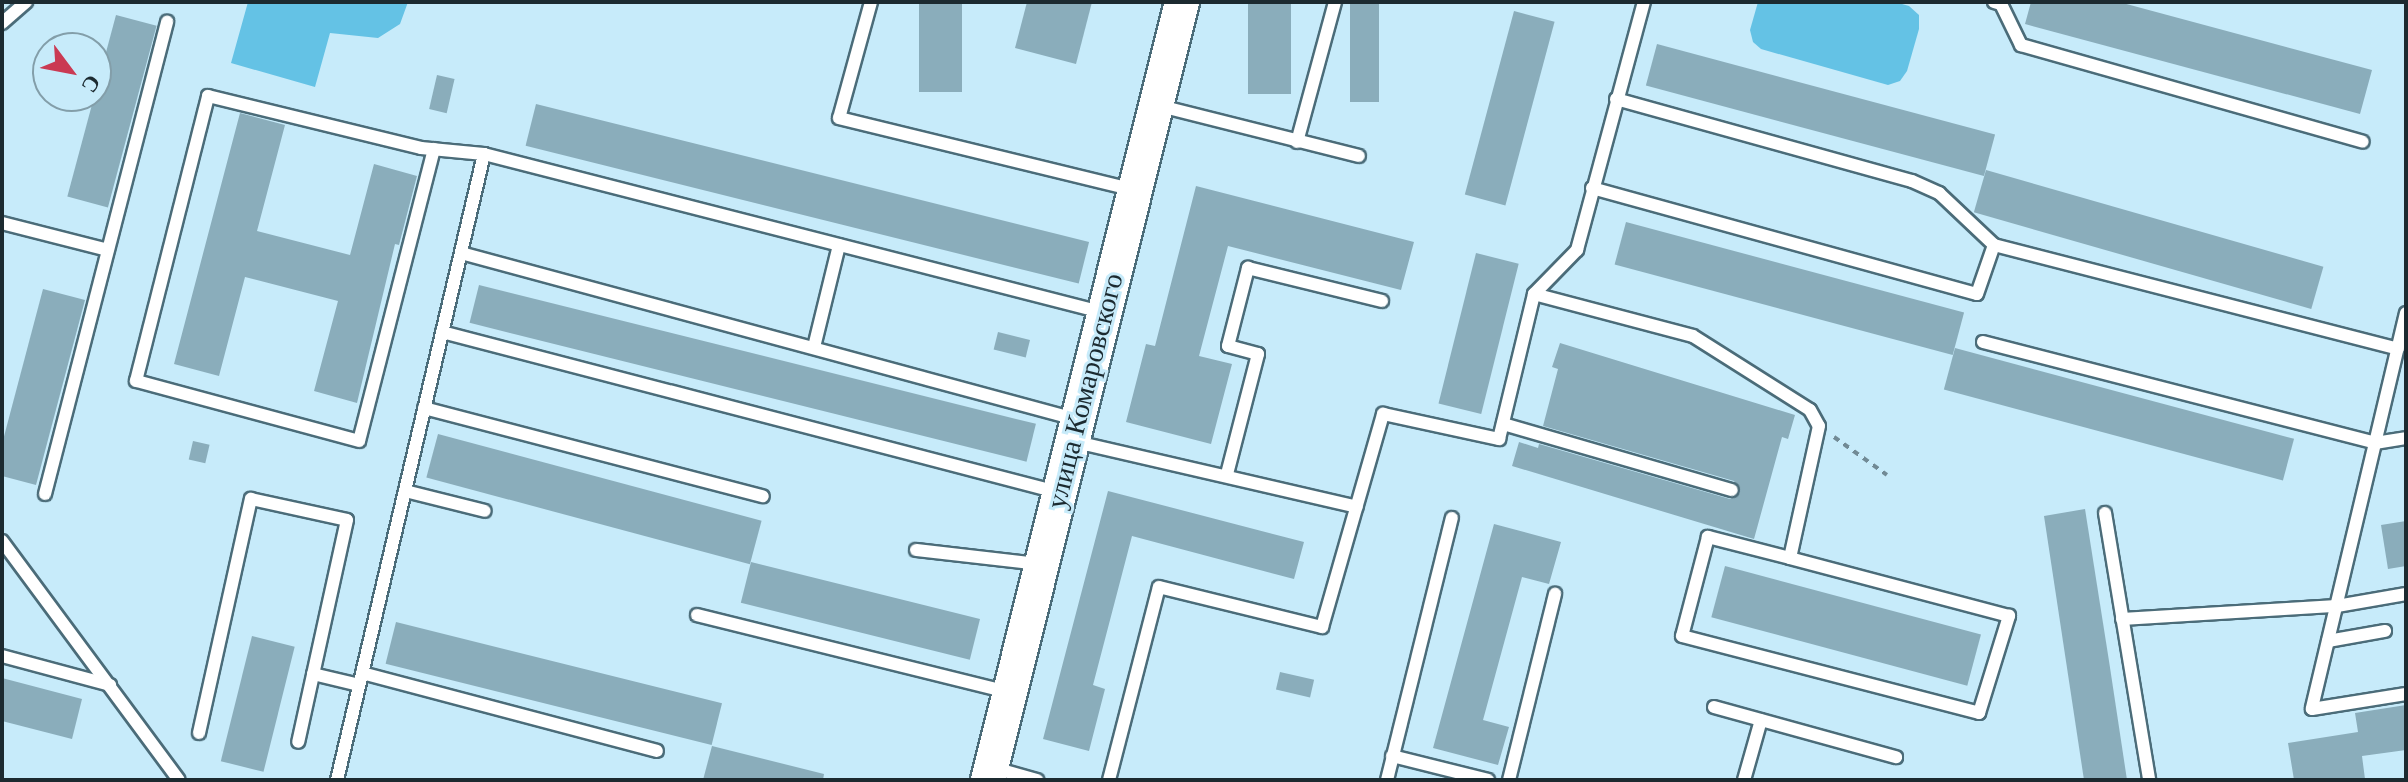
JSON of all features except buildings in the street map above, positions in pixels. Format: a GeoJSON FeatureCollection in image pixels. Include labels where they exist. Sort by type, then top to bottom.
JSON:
{"type":"FeatureCollection","features":[{"type":"Feature","properties":{"kind":"street","name":"улица Комаровского"},"geometry":{"type":"LineString","coordinates":[[990,773],[1182,2]]}},
{"type":"Feature","properties":{"kind":"lane"},"geometry":{"type":"LineString","coordinates":[[2,23],[26,2]]}},
{"type":"Feature","properties":{"kind":"lane"},"geometry":{"type":"LineString","coordinates":[[871,2],[839,118],[1135,190]]}},
{"type":"Feature","properties":{"kind":"lane"},"geometry":{"type":"LineString","coordinates":[[1297,142],[1335,2]]}},
{"type":"Feature","properties":{"kind":"lane"},"geometry":{"type":"LineString","coordinates":[[1109,780],[1159,587],[1322,627],[1383,414],[1499,439],[1534,294],[1577,250],[1644,2]]}},
{"type":"Feature","properties":{"kind":"lane"},"geometry":{"type":"LineString","coordinates":[[1994,2],[2001,4],[2021,45],[2363,142]]}},
{"type":"Feature","properties":{"kind":"lane"},"geometry":{"type":"LineString","coordinates":[[45,494],[167,22]]}},
{"type":"Feature","properties":{"kind":"lane"},"geometry":{"type":"LineString","coordinates":[[434,149],[359,441],[136,381],[208,96],[434,149],[484,154],[1104,313]]}},
{"type":"Feature","properties":{"kind":"lane"},"geometry":{"type":"LineString","coordinates":[[1616,99],[1912,181],[1939,193],[1994,245],[2398,349]]}},
{"type":"Feature","properties":{"kind":"lane"},"geometry":{"type":"LineString","coordinates":[[1157,105],[1359,156]]}},
{"type":"Feature","properties":{"kind":"lane"},"geometry":{"type":"LineString","coordinates":[[337,780],[484,154]]}},
{"type":"Feature","properties":{"kind":"lane"},"geometry":{"type":"LineString","coordinates":[[1592,188],[1977,294],[1994,245]]}},
{"type":"Feature","properties":{"kind":"lane"},"geometry":{"type":"LineString","coordinates":[[2,223],[108,250]]}},
{"type":"Feature","properties":{"kind":"lane"},"geometry":{"type":"LineString","coordinates":[[814,347],[839,245]]}},
{"type":"Feature","properties":{"kind":"lane"},"geometry":{"type":"LineString","coordinates":[[461,253],[814,347],[1075,430],[1227,474],[1357,507]]}},
{"type":"Feature","properties":{"kind":"lane"},"geometry":{"type":"LineString","coordinates":[[1227,474],[1258,354],[1228,346],[1248,268],[1382,301]]}},
{"type":"Feature","properties":{"kind":"lane"},"geometry":{"type":"LineString","coordinates":[[1534,294],[1693,336],[1810,410],[1819,426],[1790,558]]}},
{"type":"Feature","properties":{"kind":"lane"},"geometry":{"type":"LineString","coordinates":[[2406,313],[2312,709],[2406,694]]}},
{"type":"Feature","properties":{"kind":"lane"},"geometry":{"type":"LineString","coordinates":[[442,332],[1060,493]]}},
{"type":"Feature","properties":{"kind":"lane"},"geometry":{"type":"LineString","coordinates":[[1983,342],[2375,443],[2406,438]]}},
{"type":"Feature","properties":{"kind":"lane"},"geometry":{"type":"LineString","coordinates":[[424,408],[763,496]]}},
{"type":"Feature","properties":{"kind":"lane"},"geometry":{"type":"LineString","coordinates":[[1503,424],[1732,490]]}},
{"type":"Feature","properties":{"kind":"lane"},"geometry":{"type":"LineString","coordinates":[[405,491],[485,511]]}},
{"type":"Feature","properties":{"kind":"lane"},"geometry":{"type":"LineString","coordinates":[[199,733],[251,499],[347,520],[298,742]]}},
{"type":"Feature","properties":{"kind":"lane"},"geometry":{"type":"LineString","coordinates":[[2105,513],[2149,780]]}},
{"type":"Feature","properties":{"kind":"lane"},"geometry":{"type":"LineString","coordinates":[[1387,780],[1452,518]]}},
{"type":"Feature","properties":{"kind":"lane"},"geometry":{"type":"LineString","coordinates":[[1708,537],[1790,558],[2009,616],[1979,713],[1682,636],[1708,537]]}},
{"type":"Feature","properties":{"kind":"lane"},"geometry":{"type":"LineString","coordinates":[[2,541],[179,780]]}},
{"type":"Feature","properties":{"kind":"lane"},"geometry":{"type":"LineString","coordinates":[[916,550],[1041,564]]}},
{"type":"Feature","properties":{"kind":"lane"},"geometry":{"type":"LineString","coordinates":[[1509,780],[1555,594]]}},
{"type":"Feature","properties":{"kind":"lane"},"geometry":{"type":"LineString","coordinates":[[2122,619],[2337,606],[2406,594]]}},
{"type":"Feature","properties":{"kind":"lane"},"geometry":{"type":"LineString","coordinates":[[697,615],[1008,692]]}},
{"type":"Feature","properties":{"kind":"lane"},"geometry":{"type":"LineString","coordinates":[[2328,641],[2385,631]]}},
{"type":"Feature","properties":{"kind":"lane"},"geometry":{"type":"LineString","coordinates":[[2,656],[110,685]]}},
{"type":"Feature","properties":{"kind":"lane"},"geometry":{"type":"LineString","coordinates":[[313,674],[360,679],[657,751]]}},
{"type":"Feature","properties":{"kind":"lane"},"geometry":{"type":"LineString","coordinates":[[1714,707],[1896,757]]}},
{"type":"Feature","properties":{"kind":"lane"},"geometry":{"type":"LineString","coordinates":[[1744,780],[1761,720]]}},
{"type":"Feature","properties":{"kind":"lane"},"geometry":{"type":"LineString","coordinates":[[1392,756],[1488,780]]}},
{"type":"Feature","properties":{"kind":"lane"},"geometry":{"type":"LineString","coordinates":[[990,773],[1037,780]]}},
{"type":"Feature","properties":{"kind":"path"},"geometry":{"type":"LineString","coordinates":[[1819,426],[1887,475]]}},
{"type":"Feature","properties":{"kind":"shaded area"},"geometry":{"type":"Polygon","coordinates":[[[248,2],[408,2],[400,24],[378,38],[330,33],[315,87],[231,63],[248,2]]]}},
{"type":"Feature","properties":{"kind":"shaded area"},"geometry":{"type":"Polygon","coordinates":[[[1758,2],[1895,2],[1909,6],[1919,15],[1919,29],[1907,71],[1900,81],[1888,85],[1761,49],[1753,42],[1750,30],[1758,2]]]}}]}
